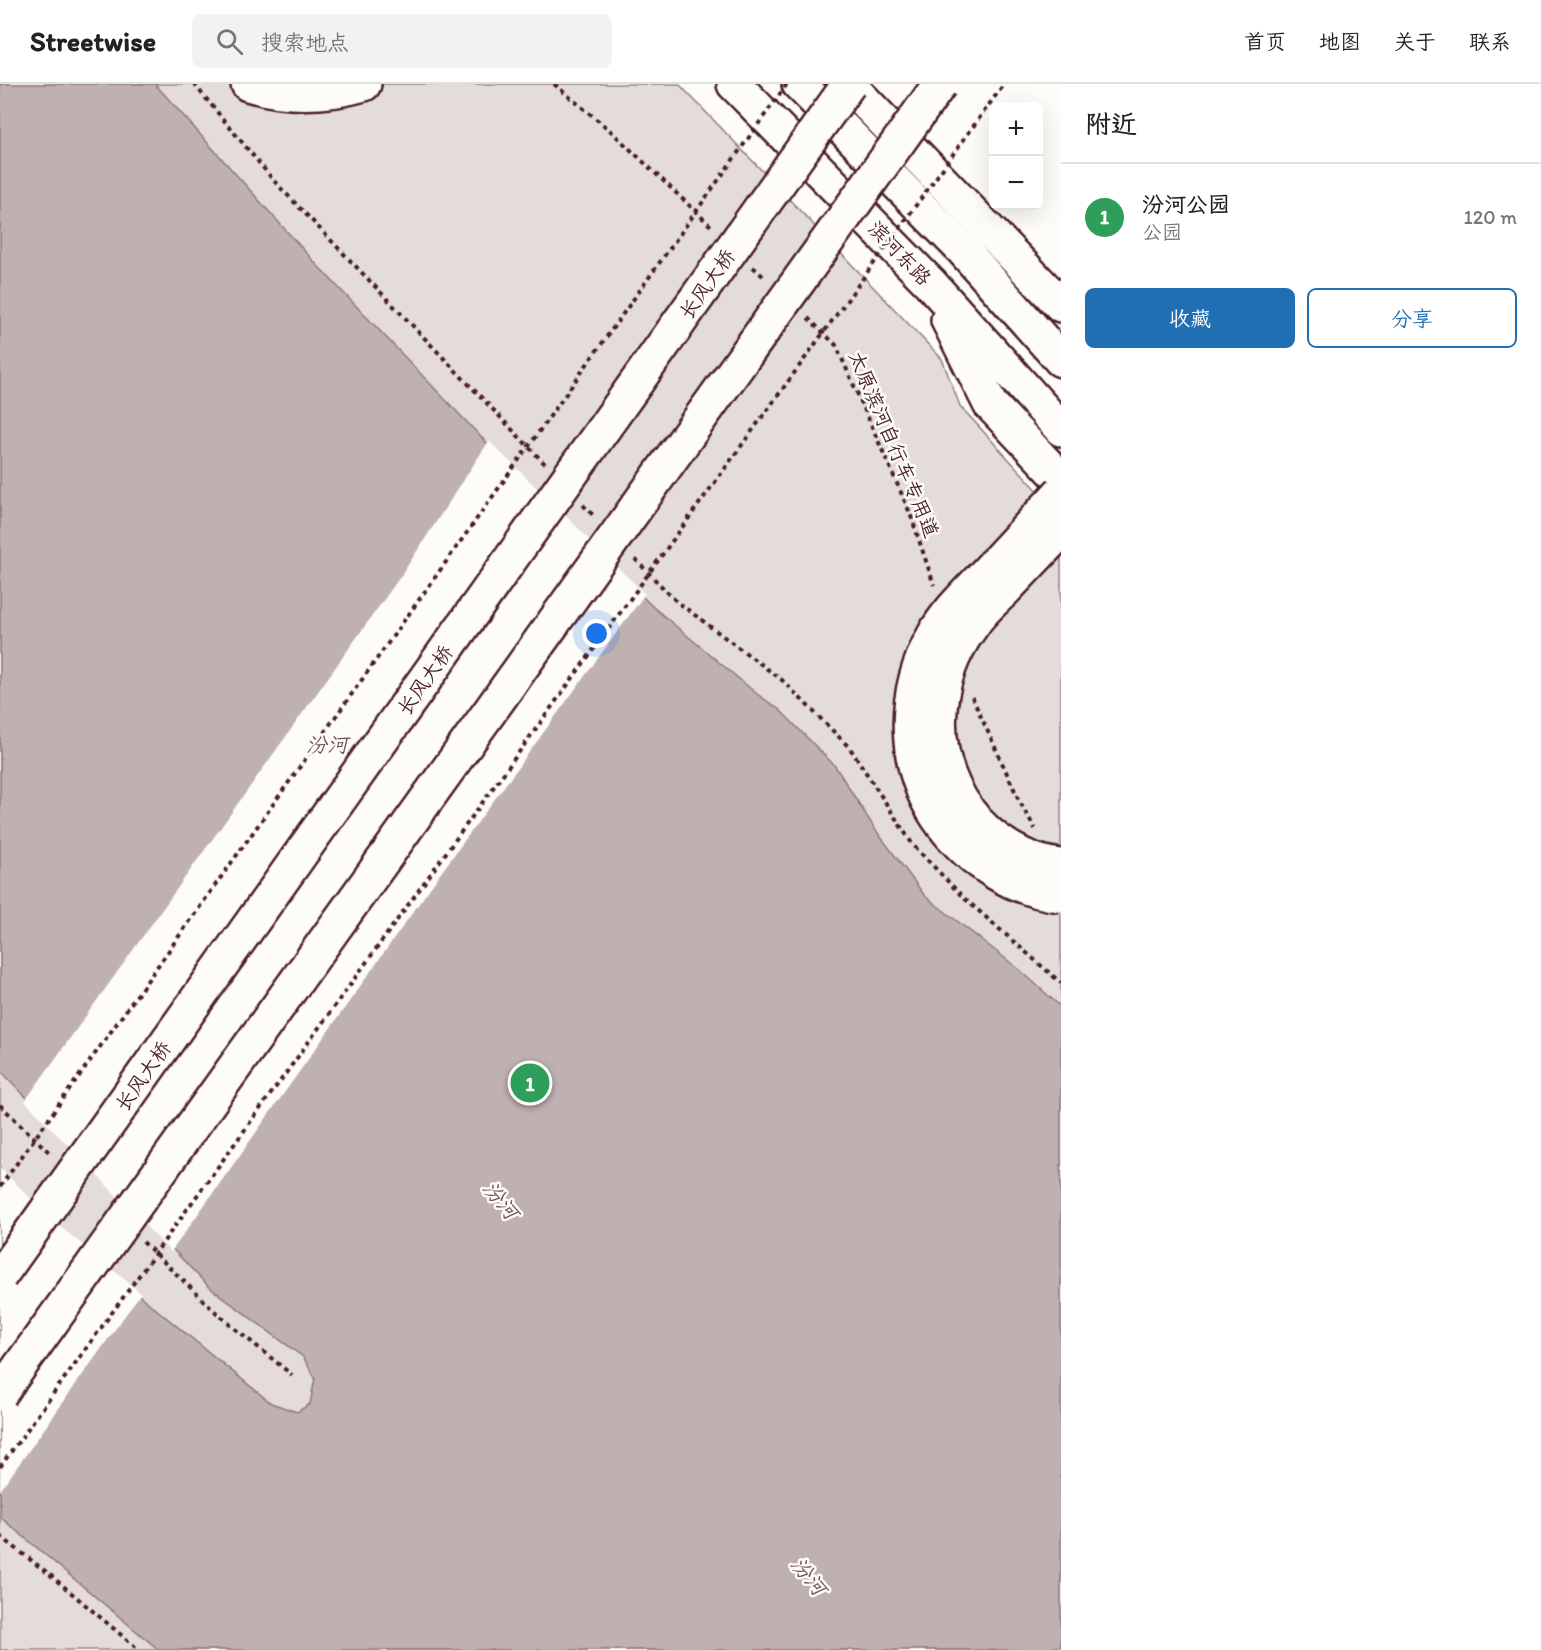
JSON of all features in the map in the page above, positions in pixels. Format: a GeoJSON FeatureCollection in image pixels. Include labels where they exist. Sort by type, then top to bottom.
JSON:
{"type":"FeatureCollection","features":[{"type":"Feature","properties":{"kind":"highway"},"geometry":{"type":"LineString","coordinates":[[248,84],[274,91],[301,94],[333,92],[364,84]]}},
{"type":"Feature","properties":{"kind":"highway","name":"滨河东路"},"geometry":{"type":"LineString","coordinates":[[734,84],[930,283],[1061,429]]}},
{"type":"Feature","properties":{"kind":"highway"},"geometry":{"type":"LineString","coordinates":[[799,84],[964,251],[1061,360]]}},
{"type":"Feature","properties":{"kind":"highway"},"geometry":{"type":"LineString","coordinates":[[849,84],[1061,305]]}},
{"type":"Feature","properties":{"kind":"highway","name":"长风大桥"},"geometry":{"type":"LineString","coordinates":[[0,1276],[849,84]]}},
{"type":"Feature","properties":{"kind":"highway"},"geometry":{"type":"LineString","coordinates":[[0,1394],[940,84]]}},
{"type":"Feature","properties":{"kind":"highway"},"geometry":{"type":"LineString","coordinates":[[930,283],[990,404],[1061,479]]}},
{"type":"Feature","properties":{"kind":"highway"},"geometry":{"type":"LineString","coordinates":[[1061,492],[945,619],[934,634],[921,660],[910,704],[910,743],[918,777],[934,812],[955,841],[987,869],[1020,885],[1061,895]]}},
{"type":"Feature","properties":{"kind":"highway"},"geometry":{"type":"LineString","coordinates":[[1061,531],[972,624],[948,670],[939,707],[939,740],[945,768],[958,797],[976,821],[1004,845],[1030,859],[1061,866]]}},
{"type":"Feature","properties":{"kind":"path"},"geometry":{"type":"LineString","coordinates":[[554,84],[612,132],[715,230]]}},
{"type":"Feature","properties":{"kind":"path"},"geometry":{"type":"LineString","coordinates":[[0,1187],[787,84]]}},
{"type":"Feature","properties":{"kind":"path"},"geometry":{"type":"LineString","coordinates":[[0,1467],[1004,84]]}},
{"type":"Feature","properties":{"kind":"path"},"geometry":{"type":"LineString","coordinates":[[750,263],[767,280]]}},
{"type":"Feature","properties":{"kind":"path","name":"太原滨河自行车专用道"},"geometry":{"type":"LineString","coordinates":[[802,312],[836,345],[910,513],[937,592]]}},
{"type":"Feature","properties":{"kind":"path"},"geometry":{"type":"LineString","coordinates":[[971,694],[1020,802],[1037,833]]}},
{"type":"Feature","properties":{"kind":"path"},"geometry":{"type":"LineString","coordinates":[[0,1536],[139,1650]]}},
{"type":"Feature","properties":{"kind":"shaded area"},"geometry":{"type":"Polygon","coordinates":[[[0,84],[679,84],[942,359],[960,406],[1061,516],[1061,1650],[0,1650],[0,84]]]}},
{"type":"Feature","properties":{"kind":"water","name":"汾河"},"geometry":{"type":"Polygon","coordinates":[[[0,84],[155,84],[317,265],[481,437],[653,607],[757,694],[780,710],[835,766],[875,829],[925,896],[1020,970],[1061,1007],[1061,1646],[1041,1650],[159,1650],[0,1517],[0,1171],[53,1225],[271,1403],[297,1412],[310,1404],[315,1378],[303,1357],[209,1287],[0,1070],[0,84]]]}},
{"type":"Feature","properties":{"kind":"pier"},"geometry":{"type":"Polygon","coordinates":[[[489,441],[645,594],[440,874],[171,1252],[25,1101],[400,577],[489,441]]]}},
{"type":"Feature","properties":{"kind":"pier"},"geometry":{"type":"Polygon","coordinates":[[[0,1168],[55,1222],[141,1293],[0,1491],[0,1168]]]}},
{"type":"Feature","properties":{"kind":"place","name":"汾河公园"},"geometry":{"type":"Point","coordinates":[530,1083]}}]}
